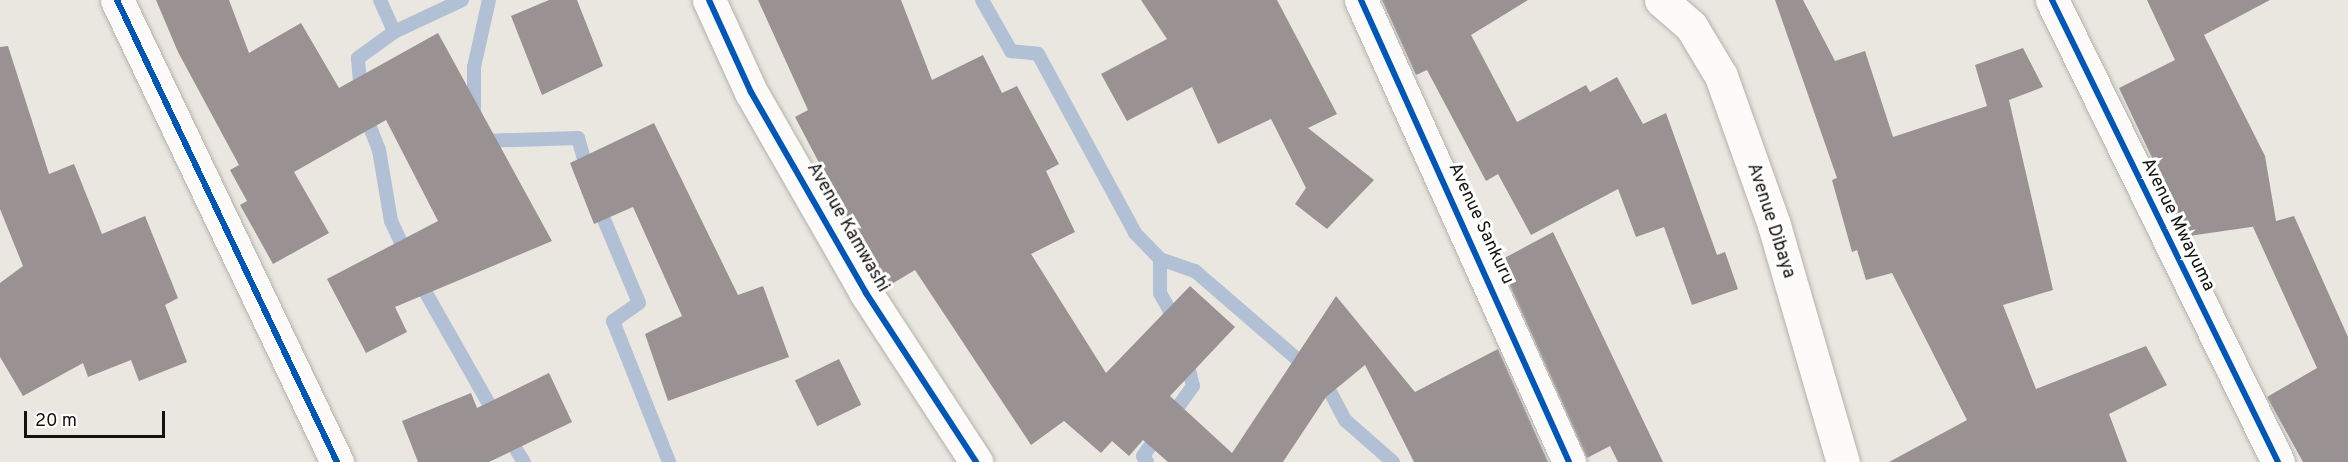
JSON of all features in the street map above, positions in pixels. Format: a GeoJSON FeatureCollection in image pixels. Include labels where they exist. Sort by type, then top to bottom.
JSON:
{"type":"FeatureCollection","features":[{"type":"Feature","properties":{"kind":"street"},"geometry":{"type":"LineString","coordinates":[[117,0],[337,462]]}},
{"type":"Feature","properties":{"kind":"street","name":"Avenue Kamwashi"},"geometry":{"type":"LineString","coordinates":[[709,0],[751,92],[866,293],[976,462]]}},
{"type":"Feature","properties":{"kind":"street","name":"Avenue Sankuru"},"geometry":{"type":"LineString","coordinates":[[1361,0],[1569,462]]}},
{"type":"Feature","properties":{"kind":"street","name":"Avenue Dibaya"},"geometry":{"type":"LineString","coordinates":[[1660,0],[1691,26],[1721,76],[1774,225],[1843,462]]}},
{"type":"Feature","properties":{"kind":"street","name":"Avenue Mwayuma"},"geometry":{"type":"LineString","coordinates":[[2052,0],[2278,462]]}},
{"type":"Feature","properties":{"kind":"building"},"geometry":{"type":"Polygon","coordinates":[[[156,0],[229,0],[249,53],[301,23],[339,88],[438,33],[552,241],[395,307],[407,332],[366,353],[327,279],[438,221],[386,120],[294,172],[329,233],[273,264],[240,205],[247,201],[230,170],[239,165],[178,52],[156,0]]]}},
{"type":"Feature","properties":{"kind":"building"},"geometry":{"type":"Polygon","coordinates":[[[549,0],[577,0],[603,66],[542,95],[511,16],[549,0]]]}},
{"type":"Feature","properties":{"kind":"building"},"geometry":{"type":"Polygon","coordinates":[[[758,0],[901,0],[932,80],[983,55],[1002,93],[1017,86],[1059,164],[1046,171],[1075,232],[1031,254],[1106,373],[1190,286],[1235,327],[1170,396],[1232,453],[1336,296],[1415,392],[1498,349],[1548,462],[1414,462],[1365,365],[1326,397],[1283,462],[1168,462],[1143,440],[1129,456],[1112,441],[1101,453],[1064,421],[1031,445],[915,270],[885,288],[795,117],[808,110],[758,0]]]}},
{"type":"Feature","properties":{"kind":"building"},"geometry":{"type":"Polygon","coordinates":[[[1141,0],[1277,0],[1337,114],[1308,128],[1374,180],[1327,229],[1295,204],[1306,188],[1271,119],[1218,144],[1192,87],[1127,121],[1101,74],[1167,39],[1141,0]]]}},
{"type":"Feature","properties":{"kind":"building"},"geometry":{"type":"Polygon","coordinates":[[[1382,0],[1528,0],[1471,35],[1517,122],[1586,85],[1590,92],[1617,77],[1643,124],[1666,113],[1717,255],[1725,252],[1738,289],[1692,305],[1664,227],[1636,237],[1618,189],[1531,235],[1498,174],[1486,181],[1427,70],[1416,75],[1382,0]]]}},
{"type":"Feature","properties":{"kind":"building"},"geometry":{"type":"Polygon","coordinates":[[[1775,0],[1803,0],[1835,61],[1865,51],[1893,137],[1987,106],[1975,65],[2023,48],[2043,87],[2009,100],[2053,290],[2003,305],[2036,389],[2146,346],[2167,385],[2109,414],[2127,462],[1889,462],[1967,420],[1892,273],[1866,280],[1857,250],[1852,252],[1832,180],[1837,178],[1775,0]]]}},
{"type":"Feature","properties":{"kind":"building"},"geometry":{"type":"Polygon","coordinates":[[[2147,0],[2270,0],[2204,35],[2265,156],[2276,221],[2294,216],[2348,337],[2348,462],[2303,462],[2267,397],[2317,368],[2253,227],[2258,226],[2189,236],[2119,88],[2175,60],[2147,0]]]}},
{"type":"Feature","properties":{"kind":"building"},"geometry":{"type":"Polygon","coordinates":[[[8,46],[49,174],[74,164],[102,234],[145,216],[178,298],[165,305],[187,362],[139,381],[131,360],[88,377],[83,363],[23,396],[0,357],[0,283],[23,266],[0,209],[0,47],[8,46]]]}},
{"type":"Feature","properties":{"kind":"building"},"geometry":{"type":"Polygon","coordinates":[[[654,123],[738,295],[763,286],[789,357],[668,401],[645,334],[682,316],[633,207],[594,224],[570,163],[654,123]]]}},
{"type":"Feature","properties":{"kind":"building"},"geometry":{"type":"Polygon","coordinates":[[[1553,232],[1663,462],[1618,462],[1610,446],[1587,458],[1499,261],[1553,232]]]}},
{"type":"Feature","properties":{"kind":"building"},"geometry":{"type":"Polygon","coordinates":[[[839,359],[861,405],[817,426],[795,380],[839,359]]]}},
{"type":"Feature","properties":{"kind":"building"},"geometry":{"type":"Polygon","coordinates":[[[549,373],[572,422],[489,462],[418,462],[402,421],[471,393],[477,408],[549,373]]]}},
{"type":"Feature","properties":{"kind":"waterway"},"geometry":{"type":"LineString","coordinates":[[380,0],[394,32]]}},
{"type":"Feature","properties":{"kind":"waterway"},"geometry":{"type":"LineString","coordinates":[[361,93],[358,58],[394,32],[462,0]]}},
{"type":"Feature","properties":{"kind":"waterway"},"geometry":{"type":"LineString","coordinates":[[474,116],[474,67],[489,0]]}},
{"type":"Feature","properties":{"kind":"waterway"},"geometry":{"type":"LineString","coordinates":[[982,0],[1011,51],[1038,54],[1135,233],[1160,259],[1195,271],[1326,384],[1345,420],[1393,462]]}},
{"type":"Feature","properties":{"kind":"waterway"},"geometry":{"type":"LineString","coordinates":[[364,112],[379,150],[391,221],[407,256]]}},
{"type":"Feature","properties":{"kind":"waterway"},"geometry":{"type":"LineString","coordinates":[[481,141],[578,138],[588,173]]}},
{"type":"Feature","properties":{"kind":"waterway"},"geometry":{"type":"LineString","coordinates":[[597,203],[639,303],[613,321],[669,462]]}},
{"type":"Feature","properties":{"kind":"waterway"},"geometry":{"type":"LineString","coordinates":[[1160,259],[1160,293],[1177,324]]}},
{"type":"Feature","properties":{"kind":"waterway"},"geometry":{"type":"LineString","coordinates":[[418,279],[497,418]]}},
{"type":"Feature","properties":{"kind":"waterway"},"geometry":{"type":"LineString","coordinates":[[1147,462],[1143,456],[1193,386],[1186,357]]}},
{"type":"Feature","properties":{"kind":"waterway"},"geometry":{"type":"LineString","coordinates":[[507,435],[524,462]]}},
{"type":"Feature","properties":{"kind":"cycle path"},"geometry":{"type":"LineString","coordinates":[[117,0],[337,462]]}},
{"type":"Feature","properties":{"kind":"cycle path"},"geometry":{"type":"LineString","coordinates":[[709,0],[751,92],[866,293],[976,462]]}},
{"type":"Feature","properties":{"kind":"cycle path"},"geometry":{"type":"LineString","coordinates":[[1361,0],[1569,462]]}},
{"type":"Feature","properties":{"kind":"cycle path"},"geometry":{"type":"LineString","coordinates":[[2052,0],[2278,462]]}}]}
